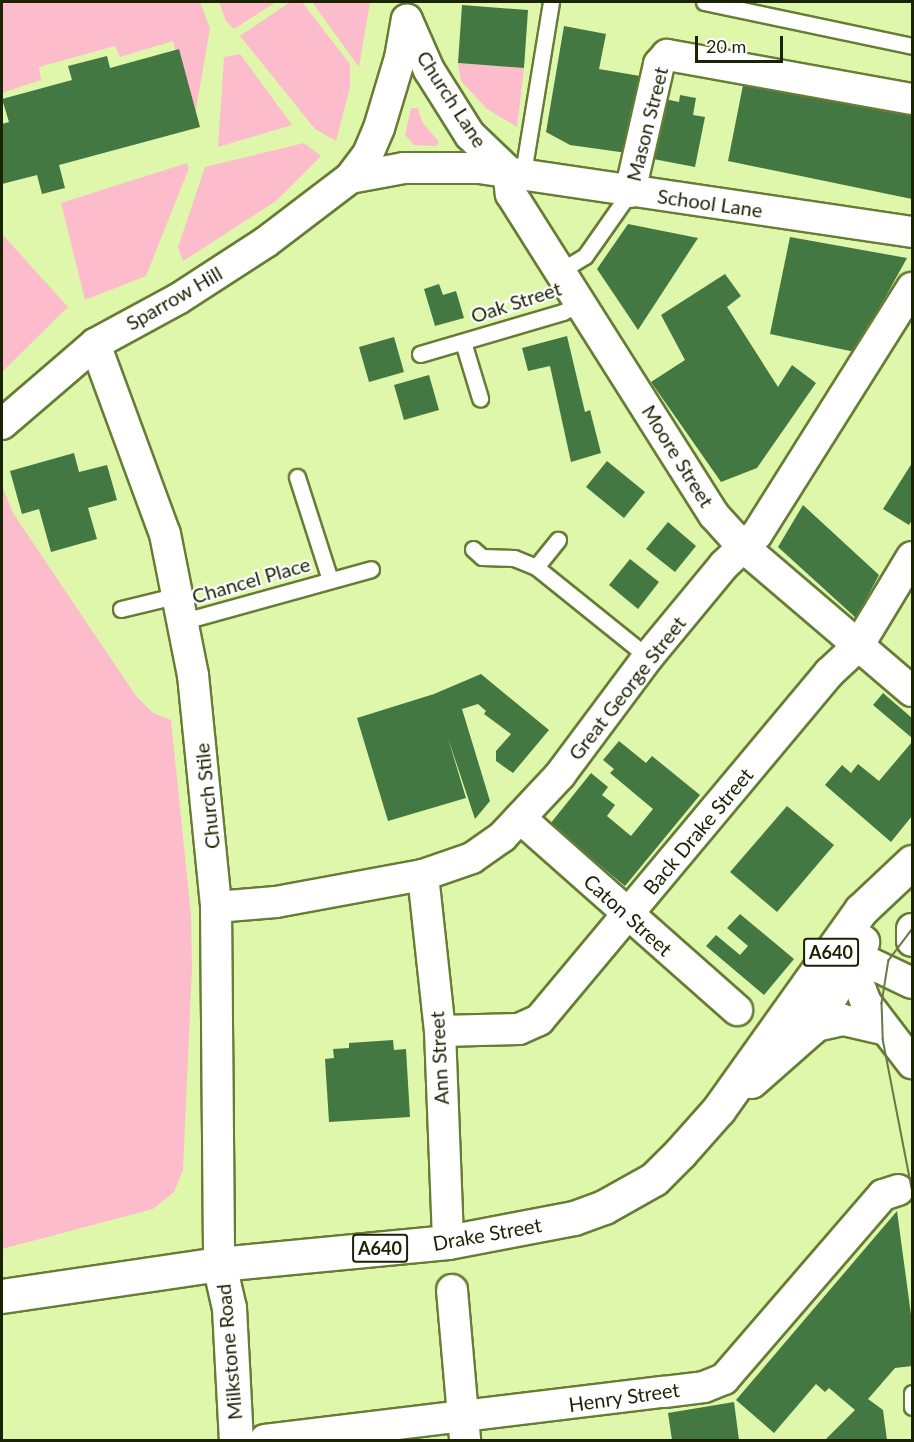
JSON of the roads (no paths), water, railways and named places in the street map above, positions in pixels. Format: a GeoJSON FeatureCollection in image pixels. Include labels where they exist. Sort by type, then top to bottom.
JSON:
{"type":"FeatureCollection","features":[{"type":"Feature","properties":{"kind":"main road","name":"Drake Street"},"geometry":{"type":"LineString","coordinates":[[2,1296],[219,1264],[448,1242],[574,1218],[629,1195],[681,1153],[719,1109],[861,910],[912,862]]}},
{"type":"Feature","properties":{"kind":"main road","name":"Drake Street"},"geometry":{"type":"LineString","coordinates":[[719,1109],[812,1027],[850,961],[912,869]]}},
{"type":"Feature","properties":{"kind":"main road","name":"Milkstone Road"},"geometry":{"type":"LineString","coordinates":[[219,1264],[229,1308],[236,1440]]}},
{"type":"Feature","properties":{"kind":"street","name":"Church Lane"},"geometry":{"type":"LineString","coordinates":[[407,11],[429,70],[470,135],[515,172]]}},
{"type":"Feature","properties":{"kind":"street","name":"Church Lane"},"geometry":{"type":"LineString","coordinates":[[350,178],[368,154],[379,128],[400,58],[407,11]]}},
{"type":"Feature","properties":{"kind":"street","name":"Mason Street"},"geometry":{"type":"LineString","coordinates":[[630,192],[659,64],[667,55],[912,99]]}},
{"type":"Feature","properties":{"kind":"street","name":"School Lane"},"geometry":{"type":"LineString","coordinates":[[350,178],[404,168],[515,172],[630,192],[912,232]]}},
{"type":"Feature","properties":{"kind":"street","name":"Moore Street"},"geometry":{"type":"LineString","coordinates":[[515,172],[511,195],[714,515],[742,546],[912,691]]}},
{"type":"Feature","properties":{"kind":"street","name":"Sparrow Hill"},"geometry":{"type":"LineString","coordinates":[[2,424],[95,344],[178,298],[266,242],[350,178]]}},
{"type":"Feature","properties":{"kind":"street","name":"Great George Street"},"geometry":{"type":"LineString","coordinates":[[216,907],[276,902],[423,875],[472,858],[520,818],[560,776],[648,657],[742,546],[757,534],[912,288]]}},
{"type":"Feature","properties":{"kind":"street","name":"Church Stile"},"geometry":{"type":"LineString","coordinates":[[95,344],[165,534],[194,685],[216,907],[219,1264]]}},
{"type":"Feature","properties":{"kind":"street","name":"Back Drake Street"},"geometry":{"type":"LineString","coordinates":[[440,1031],[519,1029],[539,1020],[829,673],[858,646],[912,557]]}},
{"type":"Feature","properties":{"kind":"street","name":"Caton Street"},"geometry":{"type":"LineString","coordinates":[[520,818],[737,1011]]}},
{"type":"Feature","properties":{"kind":"street","name":"Ann Street"},"geometry":{"type":"LineString","coordinates":[[423,875],[440,1031],[448,1242]]}},
{"type":"Feature","properties":{"kind":"street"},"geometry":{"type":"LineString","coordinates":[[861,910],[850,961],[866,1003],[882,1029],[912,1063]]}},
{"type":"Feature","properties":{"kind":"street"},"geometry":{"type":"LineString","coordinates":[[912,930],[912,941]]}},
{"type":"Feature","properties":{"kind":"street"},"geometry":{"type":"LineString","coordinates":[[801,994],[850,961],[872,964],[912,983]]}},
{"type":"Feature","properties":{"kind":"street"},"geometry":{"type":"LineString","coordinates":[[812,1027],[843,1020],[882,1029]]}},
{"type":"Feature","properties":{"kind":"street","name":"Henry Street"},"geometry":{"type":"LineString","coordinates":[[265,1440],[464,1430],[704,1387],[724,1379],[883,1195],[898,1190]]}},
{"type":"Feature","properties":{"kind":"street"},"geometry":{"type":"LineString","coordinates":[[452,1290],[464,1430]]}},
{"type":"Feature","properties":{"kind":"lane"},"geometry":{"type":"LineString","coordinates":[[515,172],[551,2]]}},
{"type":"Feature","properties":{"kind":"lane"},"geometry":{"type":"LineString","coordinates":[[704,2],[912,46]]}},
{"type":"Feature","properties":{"kind":"lane"},"geometry":{"type":"LineString","coordinates":[[560,271],[585,256],[630,192]]}},
{"type":"Feature","properties":{"kind":"lane","name":"Oak Street"},"geometry":{"type":"LineString","coordinates":[[420,354],[563,312],[580,302]]}},
{"type":"Feature","properties":{"kind":"lane","name":"Oak Street"},"geometry":{"type":"LineString","coordinates":[[463,342],[480,398]]}},
{"type":"Feature","properties":{"kind":"lane","name":"Chancel Place"},"geometry":{"type":"LineString","coordinates":[[297,477],[330,580]]}},
{"type":"Feature","properties":{"kind":"lane"},"geometry":{"type":"LineString","coordinates":[[536,567],[558,540]]}},
{"type":"Feature","properties":{"kind":"lane"},"geometry":{"type":"LineString","coordinates":[[473,549],[482,557],[514,558],[536,567],[648,657]]}},
{"type":"Feature","properties":{"kind":"lane","name":"Chancel Place"},"geometry":{"type":"LineString","coordinates":[[121,609],[181,608],[330,580],[371,569]]}},
{"type":"Feature","properties":{"kind":"lane"},"geometry":{"type":"LineString","coordinates":[[912,1393],[912,1407]]}},
{"type":"Feature","properties":{"kind":"tram line"},"geometry":{"type":"LineString","coordinates":[[912,930],[889,960],[882,1003],[883,1039],[912,1188]]}}]}
